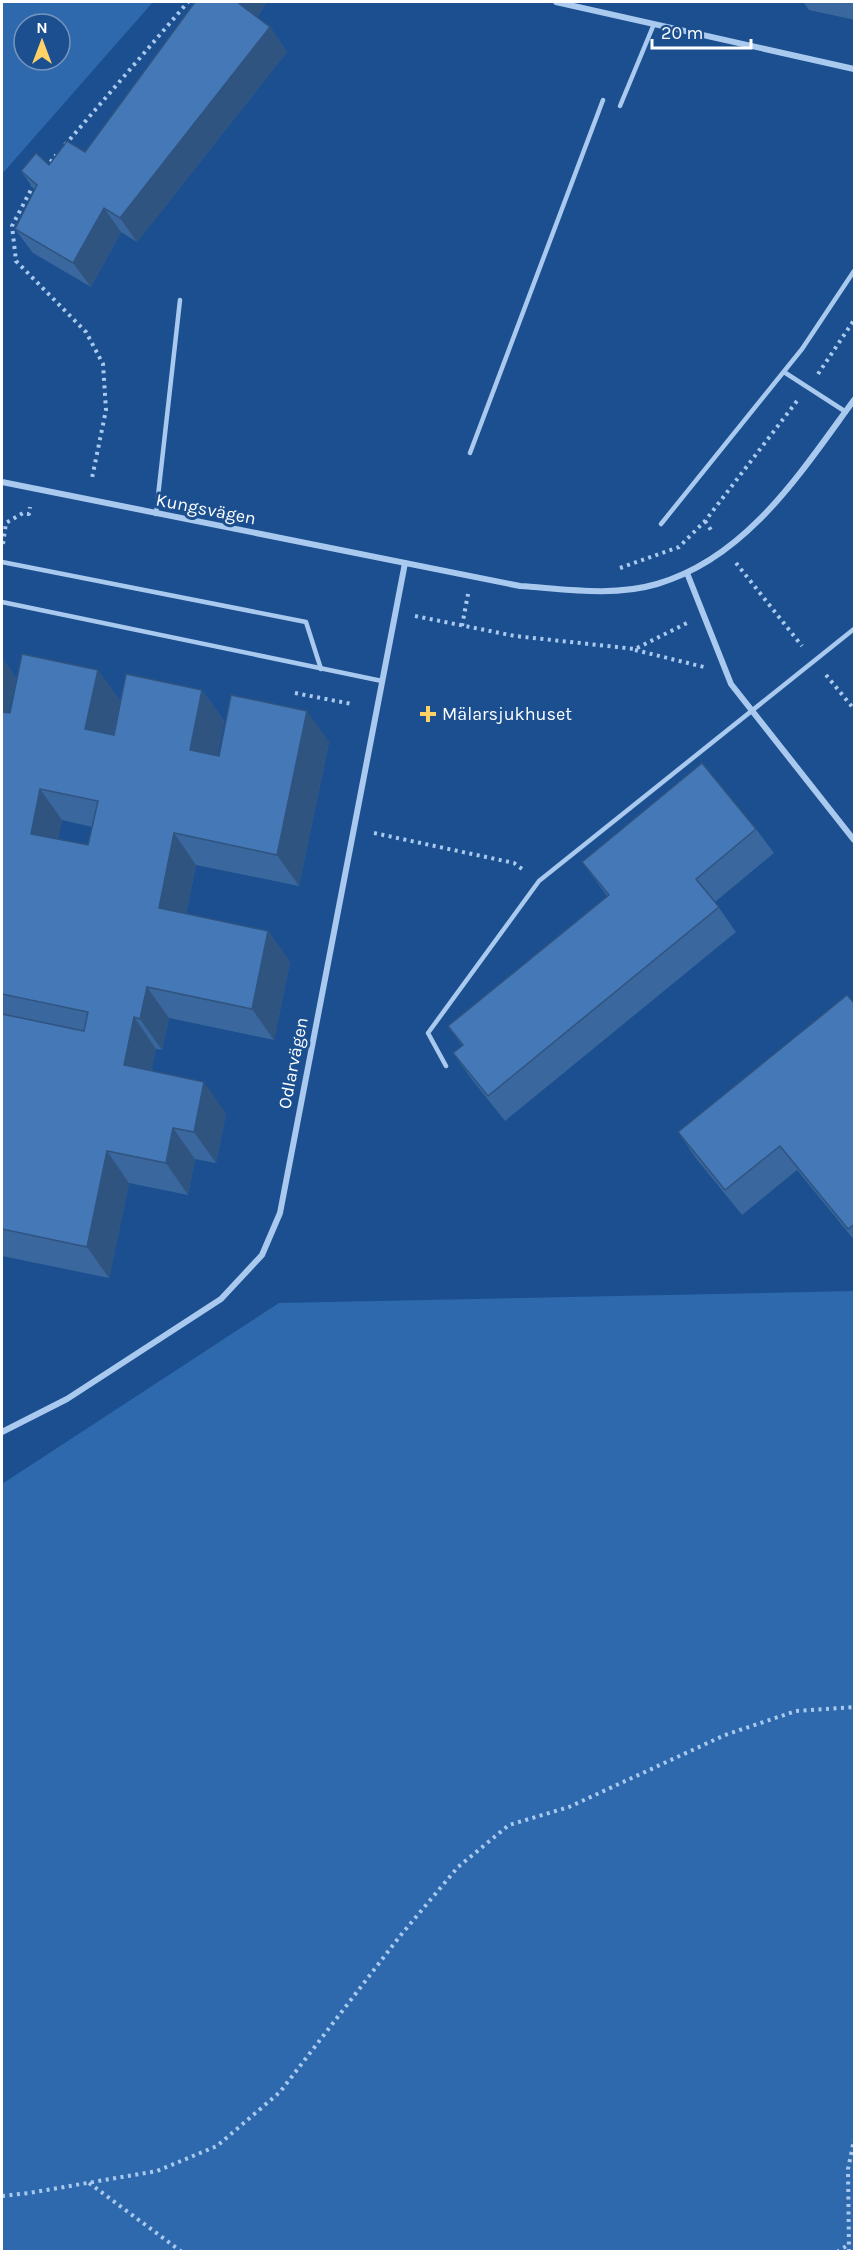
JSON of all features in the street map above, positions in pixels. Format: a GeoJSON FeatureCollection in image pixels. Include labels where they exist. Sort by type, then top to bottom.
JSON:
{"type":"FeatureCollection","features":[{"type":"Feature","properties":{"kind":"street"},"geometry":{"type":"LineString","coordinates":[[556,2],[855,69]]}},
{"type":"Feature","properties":{"kind":"street","name":"Kungsvägen"},"geometry":{"type":"LineString","coordinates":[[2,482],[520,586],[588,591],[656,584],[687,573],[743,538],[793,482],[855,400]]}},
{"type":"Feature","properties":{"kind":"street","name":"Odlarvägen"},"geometry":{"type":"LineString","coordinates":[[2,1432],[67,1399],[221,1299],[262,1255],[280,1213],[405,563]]}},
{"type":"Feature","properties":{"kind":"street"},"geometry":{"type":"LineString","coordinates":[[687,573],[731,684],[855,840]]}},
{"type":"Feature","properties":{"kind":"lane"},"geometry":{"type":"LineString","coordinates":[[620,106],[654,24]]}},
{"type":"Feature","properties":{"kind":"lane"},"geometry":{"type":"LineString","coordinates":[[470,453],[603,100]]}},
{"type":"Feature","properties":{"kind":"lane"},"geometry":{"type":"LineString","coordinates":[[661,524],[784,372],[855,271]]}},
{"type":"Feature","properties":{"kind":"lane"},"geometry":{"type":"LineString","coordinates":[[156,514],[180,300]]}},
{"type":"Feature","properties":{"kind":"lane"},"geometry":{"type":"LineString","coordinates":[[784,372],[846,412]]}},
{"type":"Feature","properties":{"kind":"lane"},"geometry":{"type":"LineString","coordinates":[[2,562],[306,622],[321,669]]}},
{"type":"Feature","properties":{"kind":"lane"},"geometry":{"type":"LineString","coordinates":[[2,602],[382,681]]}},
{"type":"Feature","properties":{"kind":"lane"},"geometry":{"type":"LineString","coordinates":[[446,1066],[428,1034],[539,881],[855,629]]}},
{"type":"Feature","properties":{"kind":"path"},"geometry":{"type":"LineString","coordinates":[[44,170],[188,2]]}},
{"type":"Feature","properties":{"kind":"path"},"geometry":{"type":"LineString","coordinates":[[36,179],[12,226],[16,261],[86,332],[103,364],[106,410],[92,478]]}},
{"type":"Feature","properties":{"kind":"path"},"geometry":{"type":"LineString","coordinates":[[618,569],[679,548],[705,521],[808,387],[855,320]]}},
{"type":"Feature","properties":{"kind":"path"},"geometry":{"type":"LineString","coordinates":[[81,476],[103,481]]}},
{"type":"Feature","properties":{"kind":"path"},"geometry":{"type":"LineString","coordinates":[[2,553],[6,523],[23,513],[29,514],[32,488]]}},
{"type":"Feature","properties":{"kind":"path"},"geometry":{"type":"LineString","coordinates":[[705,521],[724,549],[855,709]]}},
{"type":"Feature","properties":{"kind":"path"},"geometry":{"type":"LineString","coordinates":[[396,613],[514,636],[634,649],[726,673]]}},
{"type":"Feature","properties":{"kind":"path"},"geometry":{"type":"LineString","coordinates":[[634,649],[703,615]]}},
{"type":"Feature","properties":{"kind":"path"},"geometry":{"type":"LineString","coordinates":[[295,693],[352,704]]}},
{"type":"Feature","properties":{"kind":"path"},"geometry":{"type":"LineString","coordinates":[[370,832],[514,862],[539,881]]}},
{"type":"Feature","properties":{"kind":"path"},"geometry":{"type":"LineString","coordinates":[[2,2196],[157,2171],[217,2146],[280,2092],[400,1936],[451,1875],[509,1825],[569,1807],[725,1735],[796,1711],[855,1707]]}},
{"type":"Feature","properties":{"kind":"path"},"geometry":{"type":"LineString","coordinates":[[849,2252],[848,2169],[855,2140]]}},
{"type":"Feature","properties":{"kind":"path"},"geometry":{"type":"LineString","coordinates":[[89,2183],[182,2252]]}},
{"type":"Feature","properties":{"kind":"path"},"geometry":{"type":"LineString","coordinates":[[837,2252],[848,2245]]}},
{"type":"Feature","properties":{"kind":"shaded area"},"geometry":{"type":"Polygon","coordinates":[[[2,2],[153,2],[2,174],[2,2]]]}},
{"type":"Feature","properties":{"kind":"shaded area"},"geometry":{"type":"Polygon","coordinates":[[[854,1291],[854,2251],[2,2251],[2,1484],[279,1303],[854,1291]]]}},
{"type":"Feature","properties":{"kind":"building"},"geometry":{"type":"Polygon","coordinates":[[[195,2],[237,2],[270,27],[120,218],[104,208],[73,263],[15,229],[37,185],[21,171],[36,153],[49,165],[67,141],[85,152],[195,2]]]}},
{"type":"Feature","properties":{"kind":"building"},"geometry":{"type":"Polygon","coordinates":[[[22,654],[98,670],[85,729],[114,735],[126,674],[202,690],[190,750],[219,756],[231,695],[307,711],[277,855],[174,833],[159,908],[268,931],[252,1009],[147,987],[140,1019],[134,1017],[124,1065],[204,1082],[194,1132],[173,1128],[166,1163],[107,1151],[87,1247],[2,1229],[2,1014],[84,1031],[88,1012],[2,994],[2,712],[10,713],[22,654]],[[40,789],[31,834],[88,845],[98,801],[40,789]]]}},
{"type":"Feature","properties":{"kind":"building"},"geometry":{"type":"Polygon","coordinates":[[[702,763],[756,829],[696,879],[719,907],[488,1096],[453,1053],[463,1045],[448,1026],[609,895],[582,862],[702,763]]]}},
{"type":"Feature","properties":{"kind":"building"},"geometry":{"type":"Polygon","coordinates":[[[847,995],[855,1004],[855,1224],[848,1229],[780,1146],[725,1190],[678,1132],[847,995]]]}},
{"type":"Feature","properties":{"kind":"place","name":"Mälarsjukhuset"},"geometry":{"type":"Point","coordinates":[428,714]}}]}
